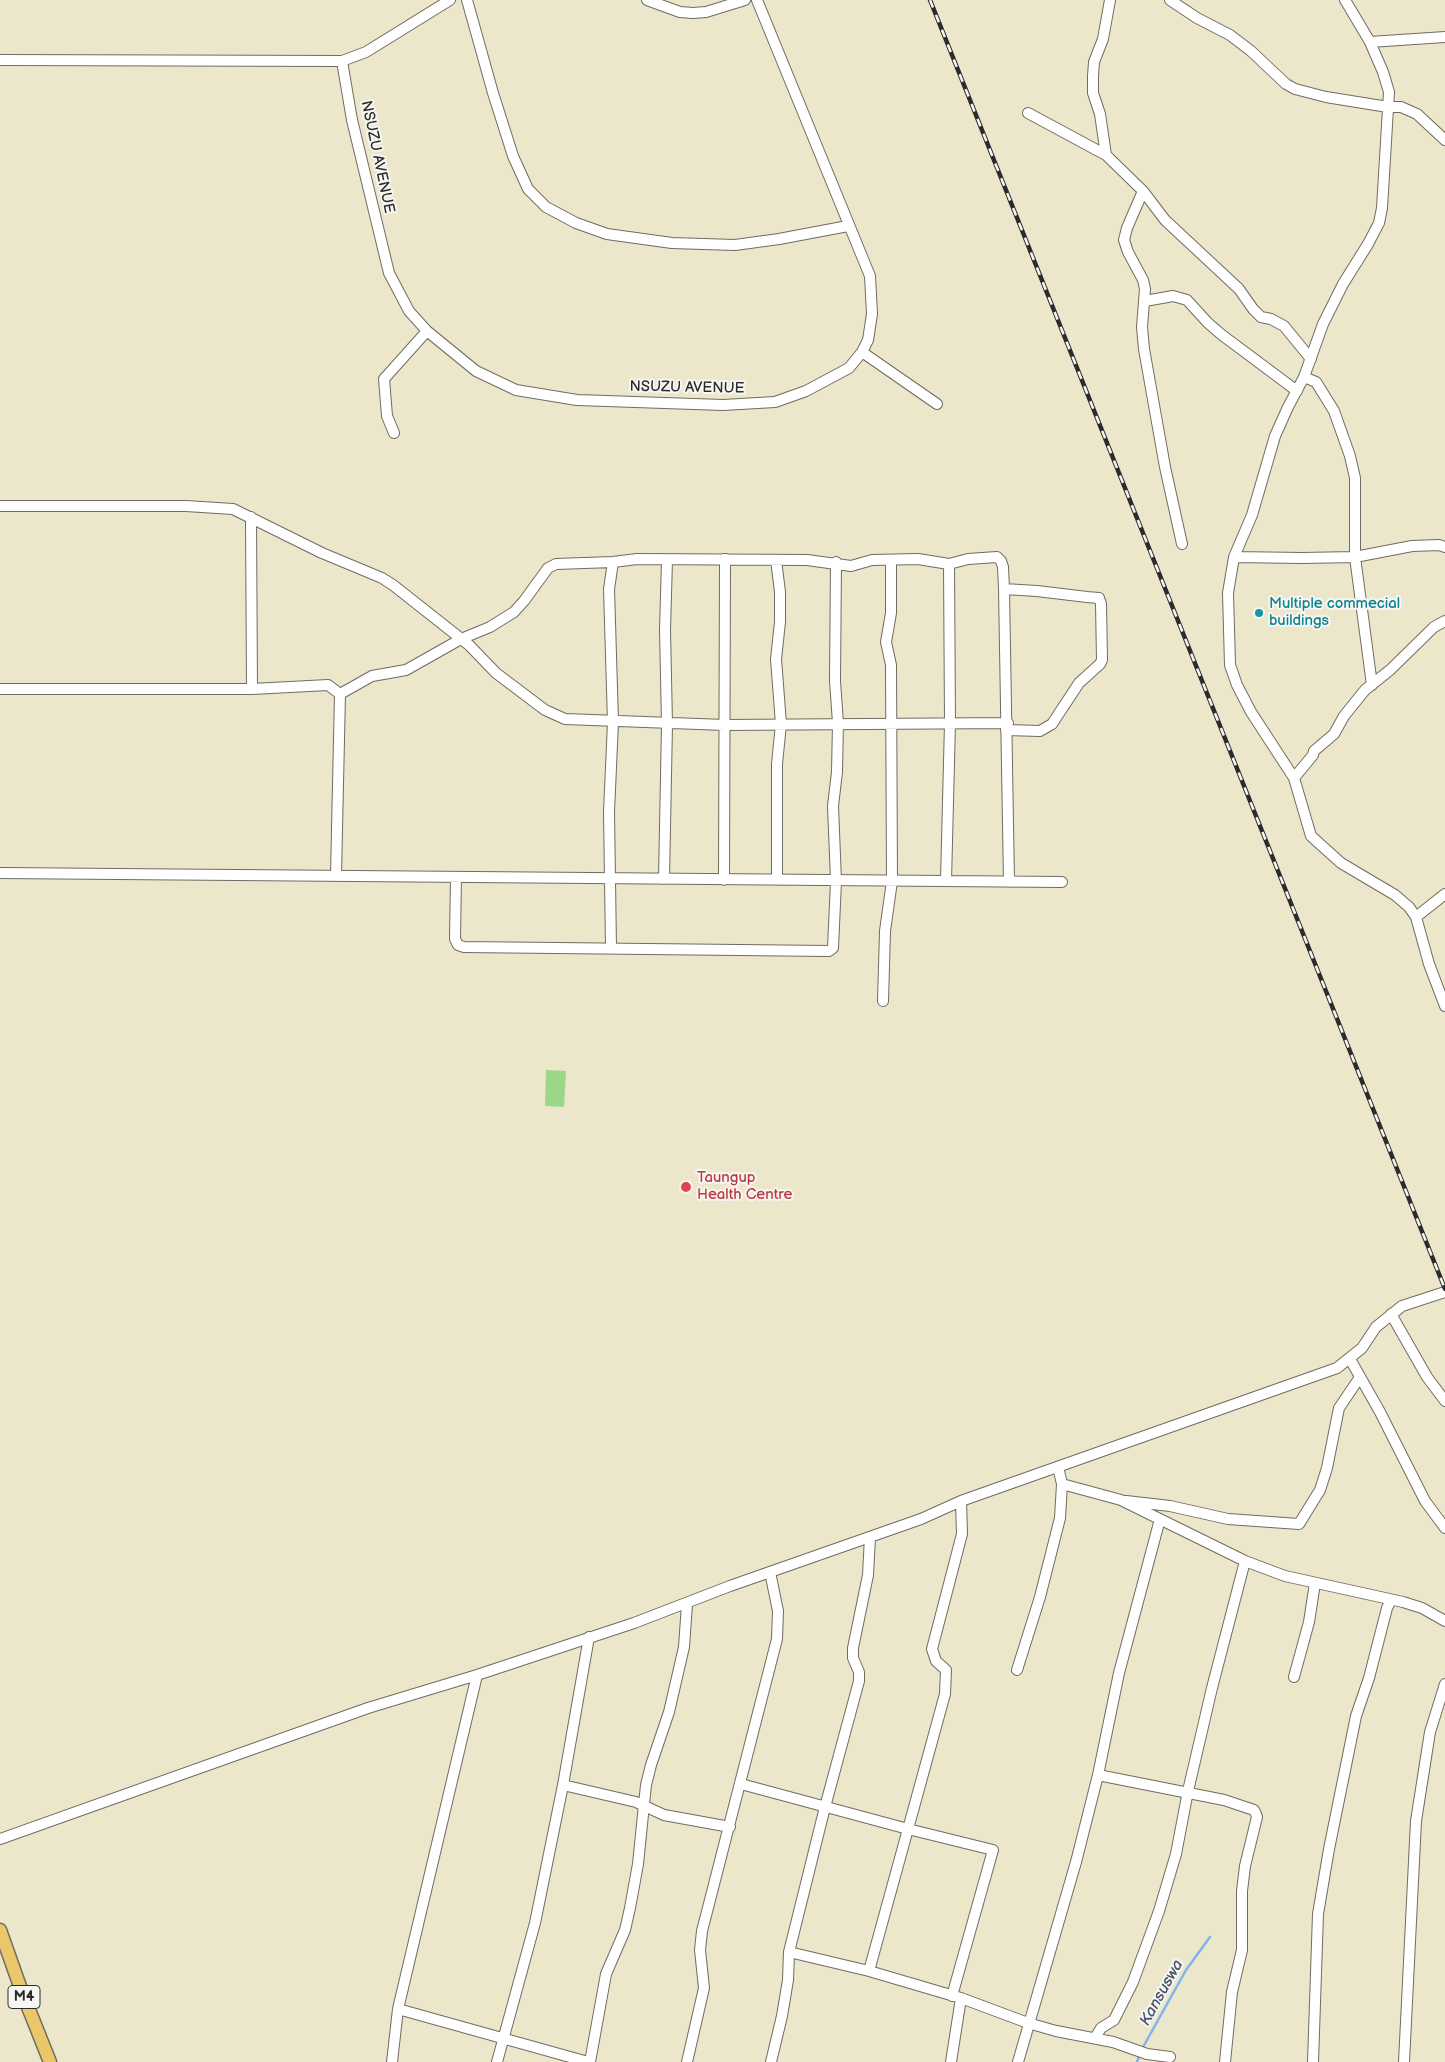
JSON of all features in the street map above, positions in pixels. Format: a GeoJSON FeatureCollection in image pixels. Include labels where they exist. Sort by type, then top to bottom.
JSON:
{"type":"FeatureCollection","features":[{"type":"Feature","properties":{"kind":"main road","name":"M4"},"geometry":{"type":"LineString","coordinates":[[0,1930],[50,2062]]}},
{"type":"Feature","properties":{"kind":"street"},"geometry":{"type":"LineString","coordinates":[[0,60],[342,61],[366,52],[450,0]]}},
{"type":"Feature","properties":{"kind":"street"},"geometry":{"type":"LineString","coordinates":[[467,0],[513,156],[528,189],[546,207],[576,223],[608,234],[672,243],[735,245],[779,240],[848,226]]}},
{"type":"Feature","properties":{"kind":"street"},"geometry":{"type":"LineString","coordinates":[[647,0],[680,12],[693,13],[706,12],[745,0]]}},
{"type":"Feature","properties":{"kind":"street","name":"NSUZU AVENUE"},"geometry":{"type":"LineString","coordinates":[[342,61],[352,120],[388,273],[410,311],[427,330],[476,371],[516,390],[577,400],[722,405],[775,402],[806,391],[849,368],[862,352],[868,340],[872,314],[870,276],[757,0]]}},
{"type":"Feature","properties":{"kind":"street"},"geometry":{"type":"LineString","coordinates":[[1106,154],[1100,114],[1093,93],[1093,76],[1094,62],[1103,40],[1110,0]]}},
{"type":"Feature","properties":{"kind":"street"},"geometry":{"type":"LineString","coordinates":[[1170,0],[1197,18],[1230,35],[1251,51],[1286,84],[1295,89],[1326,97],[1388,107],[1401,107],[1418,114],[1445,140]]}},
{"type":"Feature","properties":{"kind":"street"},"geometry":{"type":"LineString","coordinates":[[1345,0],[1370,42],[1389,92],[1382,208],[1379,223],[1343,284],[1323,324],[1304,376],[1275,436],[1252,515],[1234,557],[1228,593],[1230,665],[1250,712],[1294,778],[1311,836],[1340,863],[1395,895],[1409,907],[1416,917],[1429,964],[1445,1006]]}},
{"type":"Feature","properties":{"kind":"street"},"geometry":{"type":"LineString","coordinates":[[1370,42],[1445,37]]}},
{"type":"Feature","properties":{"kind":"street"},"geometry":{"type":"LineString","coordinates":[[1028,113],[1106,154],[1142,192],[1165,220],[1239,289],[1253,310],[1261,317],[1271,319],[1284,326],[1311,359]]}},
{"type":"Feature","properties":{"kind":"street"},"geometry":{"type":"LineString","coordinates":[[1142,192],[1124,240],[1145,290],[1142,327],[1145,358],[1165,467],[1182,544]]}},
{"type":"Feature","properties":{"kind":"street"},"geometry":{"type":"LineString","coordinates":[[1145,301],[1173,296],[1187,300],[1222,335],[1297,390]]}},
{"type":"Feature","properties":{"kind":"street"},"geometry":{"type":"LineString","coordinates":[[394,433],[387,416],[384,379],[427,330]]}},
{"type":"Feature","properties":{"kind":"street"},"geometry":{"type":"LineString","coordinates":[[862,352],[938,404]]}},
{"type":"Feature","properties":{"kind":"street"},"geometry":{"type":"LineString","coordinates":[[1304,376],[1316,382],[1334,411],[1350,456],[1355,478],[1355,557],[1372,684]]}},
{"type":"Feature","properties":{"kind":"street"},"geometry":{"type":"LineString","coordinates":[[0,506],[186,506],[233,509],[322,553],[382,578],[461,639],[496,673],[556,716],[565,719],[725,725],[950,723],[1007,726],[1040,731],[1052,724],[1079,683],[1102,660],[1101,604],[1099,598],[1087,596],[1004,590]]}},
{"type":"Feature","properties":{"kind":"street"},"geometry":{"type":"LineString","coordinates":[[251,518],[252,689]]}},
{"type":"Feature","properties":{"kind":"street"},"geometry":{"type":"LineString","coordinates":[[1234,557],[1355,557],[1412,546],[1439,545],[1445,547]]}},
{"type":"Feature","properties":{"kind":"street"},"geometry":{"type":"LineString","coordinates":[[340,694],[372,676],[406,670],[461,639],[490,627],[514,612],[524,602],[548,568],[556,564],[614,562],[636,559],[725,559],[807,560],[836,562],[851,566],[872,560],[918,559],[949,564],[968,559],[998,558],[1002,561],[1004,590],[1009,882]]}},
{"type":"Feature","properties":{"kind":"street"},"geometry":{"type":"LineString","coordinates":[[724,880],[725,559]]}},
{"type":"Feature","properties":{"kind":"street"},"geometry":{"type":"LineString","coordinates":[[664,879],[667,724],[665,630],[667,560]]}},
{"type":"Feature","properties":{"kind":"street"},"geometry":{"type":"LineString","coordinates":[[776,560],[780,592],[780,622],[776,659],[781,724],[777,764],[777,880]]}},
{"type":"Feature","properties":{"kind":"street"},"geometry":{"type":"LineString","coordinates":[[883,1001],[885,932],[892,881],[891,665],[886,642],[891,612],[891,560]]}},
{"type":"Feature","properties":{"kind":"street"},"geometry":{"type":"LineString","coordinates":[[611,948],[609,795],[613,722],[609,589],[614,562]]}},
{"type":"Feature","properties":{"kind":"street"},"geometry":{"type":"LineString","coordinates":[[456,877],[455,939],[458,945],[464,947],[829,951],[833,948],[836,881],[833,806],[837,772],[838,723],[835,681],[836,562]]}},
{"type":"Feature","properties":{"kind":"street"},"geometry":{"type":"LineString","coordinates":[[946,881],[950,723],[949,564]]}},
{"type":"Feature","properties":{"kind":"street"},"geometry":{"type":"LineString","coordinates":[[1294,778],[1314,751],[1334,734],[1344,716],[1372,684],[1390,670],[1434,627],[1445,621]]}},
{"type":"Feature","properties":{"kind":"street"},"geometry":{"type":"LineString","coordinates":[[0,689],[252,689],[328,685],[340,694]]}},
{"type":"Feature","properties":{"kind":"street"},"geometry":{"type":"LineString","coordinates":[[336,875],[340,694]]}},
{"type":"Feature","properties":{"kind":"street"},"geometry":{"type":"LineString","coordinates":[[0,873],[1062,882]]}},
{"type":"Feature","properties":{"kind":"street"},"geometry":{"type":"LineString","coordinates":[[1416,917],[1445,894]]}},
{"type":"Feature","properties":{"kind":"street"},"geometry":{"type":"LineString","coordinates":[[0,1839],[368,1708],[476,1675],[687,1604],[770,1572],[921,1519],[961,1501],[1337,1368],[1362,1348],[1376,1327],[1402,1306],[1445,1292]]}},
{"type":"Feature","properties":{"kind":"street"},"geometry":{"type":"LineString","coordinates":[[1391,1314],[1427,1377],[1445,1401]]}},
{"type":"Feature","properties":{"kind":"street"},"geometry":{"type":"LineString","coordinates":[[1350,1359],[1380,1412],[1425,1501],[1445,1528]]}},
{"type":"Feature","properties":{"kind":"street"},"geometry":{"type":"LineString","coordinates":[[1062,1484],[1121,1500],[1170,1506],[1228,1519],[1299,1524],[1320,1490],[1327,1468],[1339,1408],[1360,1377]]}},
{"type":"Feature","properties":{"kind":"street"},"geometry":{"type":"LineString","coordinates":[[1018,1670],[1040,1597],[1060,1518],[1062,1484],[1058,1467]]}},
{"type":"Feature","properties":{"kind":"street"},"geometry":{"type":"LineString","coordinates":[[1121,1500],[1245,1561],[1285,1576],[1422,1608],[1445,1621]]}},
{"type":"Feature","properties":{"kind":"street"},"geometry":{"type":"LineString","coordinates":[[869,1971],[945,1694],[946,1670],[936,1660],[932,1650],[962,1534],[961,1501]]}},
{"type":"Feature","properties":{"kind":"street"},"geometry":{"type":"LineString","coordinates":[[1018,2062],[1076,1862],[1098,1775],[1119,1673],[1160,1519]]}},
{"type":"Feature","properties":{"kind":"street"},"geometry":{"type":"LineString","coordinates":[[771,2062],[788,1980],[788,1952],[859,1681],[859,1672],[853,1658],[853,1648],[868,1575],[870,1537]]}},
{"type":"Feature","properties":{"kind":"street"},"geometry":{"type":"LineString","coordinates":[[1095,2038],[1101,2028],[1114,2020],[1133,1982],[1176,1854],[1212,1688],[1245,1561]]}},
{"type":"Feature","properties":{"kind":"street"},"geometry":{"type":"LineString","coordinates":[[686,2062],[704,1988],[700,1950],[702,1931],[777,1639],[778,1611],[770,1572]]}},
{"type":"Feature","properties":{"kind":"street"},"geometry":{"type":"LineString","coordinates":[[1294,1677],[1309,1622],[1315,1583]]}},
{"type":"Feature","properties":{"kind":"street"},"geometry":{"type":"LineString","coordinates":[[1313,2062],[1318,1914],[1356,1716],[1369,1678],[1384,1618],[1391,1600]]}},
{"type":"Feature","properties":{"kind":"street"},"geometry":{"type":"LineString","coordinates":[[398,2009],[504,2040],[589,2062],[606,1974],[625,1930],[630,1908],[638,1864],[651,1765],[668,1712],[684,1647],[687,1604]]}},
{"type":"Feature","properties":{"kind":"street"},"geometry":{"type":"LineString","coordinates":[[496,2062],[504,2040],[535,1923],[563,1785],[589,1637]]}},
{"type":"Feature","properties":{"kind":"street"},"geometry":{"type":"LineString","coordinates":[[392,2062],[398,2009],[476,1675]]}},
{"type":"Feature","properties":{"kind":"street"},"geometry":{"type":"LineString","coordinates":[[1404,2062],[1416,1822],[1430,1732],[1442,1706],[1445,1684]]}},
{"type":"Feature","properties":{"kind":"street"},"geometry":{"type":"LineString","coordinates":[[1098,1775],[1224,1800],[1254,1810],[1257,1818],[1245,1866],[1242,1891],[1242,1950],[1232,1992],[1225,2062]]}},
{"type":"Feature","properties":{"kind":"street"},"geometry":{"type":"LineString","coordinates":[[741,1784],[993,1850],[957,1997],[951,2062]]}},
{"type":"Feature","properties":{"kind":"street"},"geometry":{"type":"LineString","coordinates":[[563,1785],[636,1802],[664,1815],[730,1827]]}},
{"type":"Feature","properties":{"kind":"street"},"geometry":{"type":"LineString","coordinates":[[788,1952],[869,1971],[957,1997],[1028,2023],[1134,2048],[1146,2056],[1170,2057]]}},
{"type":"Feature","properties":{"kind":"green space"},"geometry":{"type":"Polygon","coordinates":[[[546,1070],[566,1071],[564,1107],[545,1106],[546,1070]]]}},
{"type":"Feature","properties":{"kind":"waterway","name":"Kansuswa"},"geometry":{"type":"LineString","coordinates":[[1142,2049],[1186,1970],[1210,1937]]}},
{"type":"Feature","properties":{"kind":"waterway","name":"Kansuswa"},"geometry":{"type":"LineString","coordinates":[[1137,2062],[1140,2054]]}},
{"type":"Feature","properties":{"kind":"railway"},"geometry":{"type":"LineString","coordinates":[[930,0],[1445,1289]]}},
{"type":"Feature","properties":{"kind":"place","name":"Multiple commecial buildings"},"geometry":{"type":"Point","coordinates":[1259,613]}},
{"type":"Feature","properties":{"kind":"place","name":"Taungup Health Centre"},"geometry":{"type":"Point","coordinates":[686,1187]}}]}
